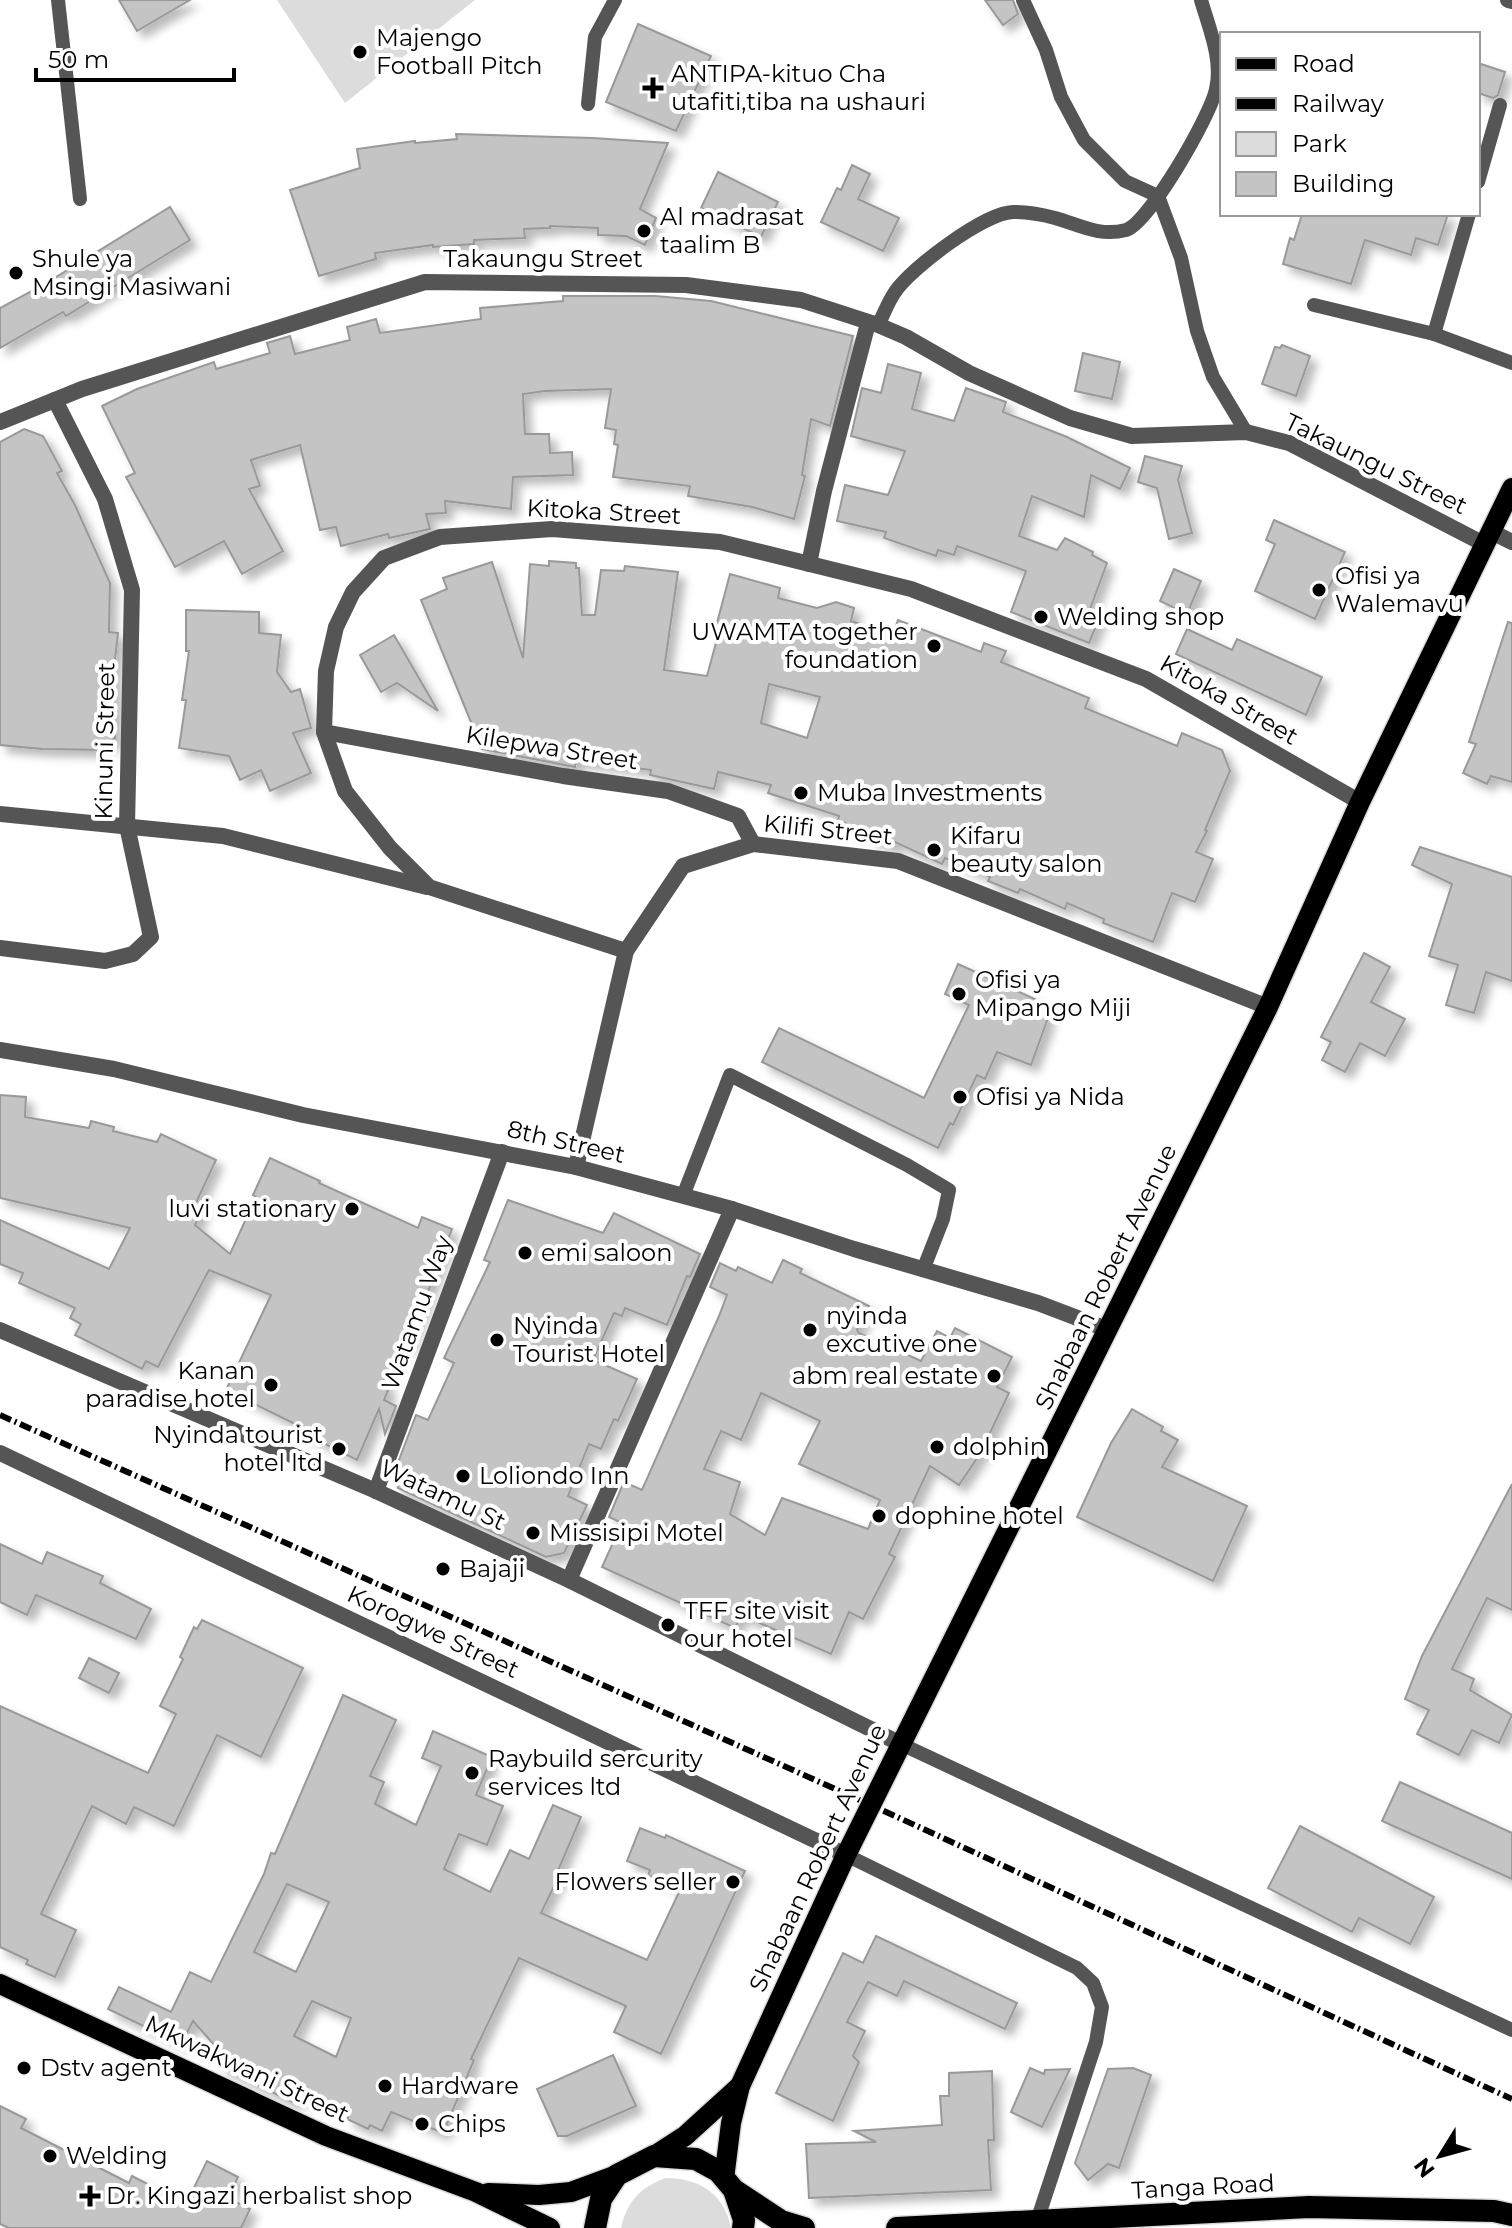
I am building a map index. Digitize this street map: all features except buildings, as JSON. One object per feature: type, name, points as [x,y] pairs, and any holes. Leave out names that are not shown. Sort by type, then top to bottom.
[{"type":"highway","points":[[595,2228],[601,2199],[617,2175],[654,2156],[696,2159],[718,2171],[729,2185],[744,2220],[743,2228]]},
{"type":"highway","points":[[729,2185],[781,2221],[804,2228]]},
{"type":"highway","name":"Tanga Road","points":[[897,2228],[1309,2207],[1494,2211],[1512,2215]]},
{"type":"main road","name":"Shabaan Robert Avenue","points":[[740,2086],[846,1855],[1268,1007],[1360,802],[1512,488]]},
{"type":"main road","name":"Mkwakwani Street","points":[[0,1984],[326,2136],[476,2192]]},
{"type":"main road","points":[[654,2156],[685,2136],[740,2086]]},
{"type":"main road","points":[[729,2185],[731,2123],[740,2086]]},
{"type":"main road","points":[[476,2192],[516,2195],[571,2192],[617,2175]]},
{"type":"main road","points":[[476,2192],[550,2228]]},
{"type":"street","name":"Takaungu Street","points":[[0,422],[82,389],[425,282],[686,285],[801,300],[873,324],[906,337],[969,373],[1070,418],[1132,436],[1246,432],[1289,443],[1489,539],[1512,542]]},
{"type":"street","points":[[809,564],[824,491],[873,324]]},
{"type":"street","name":"Kinuni Street","points":[[0,948],[105,961],[133,954],[151,937],[127,826],[132,590],[105,499],[55,400]]},
{"type":"street","name":"Kitoka Street","points":[[626,951],[429,887],[390,848],[345,791],[324,732],[326,671],[336,627],[353,592],[384,558],[440,537],[552,529],[720,542],[911,589],[1146,679],[1360,802]]},
{"type":"street","name":"Kilepwa Street","points":[[324,732],[563,776],[668,791],[738,816],[753,844]]},
{"type":"street","points":[[0,814],[223,836],[429,887]]},
{"type":"street","name":"Kilifi Street","points":[[576,1167],[626,951],[683,866],[753,844],[898,861],[1268,1007]]},
{"type":"street","name":"8th Street","points":[[0,1050],[114,1069],[303,1115],[576,1167],[732,1209],[1038,1303],[1109,1330]]},
{"type":"street","name":"Watamu Way","points":[[376,1491],[502,1152]]},
{"type":"street","points":[[569,1580],[732,1209]]},
{"type":"street","name":"Watamu St","points":[[0,1330],[376,1491],[569,1580],[901,1744]]},
{"type":"street","name":"Korogwe Street","points":[[0,1453],[846,1855]]},
{"type":"lane","points":[[58,0],[80,199]]},
{"type":"lane","points":[[588,104],[595,37],[615,0]]},
{"type":"lane","points":[[1023,0],[1046,50],[1061,97],[1084,140],[1125,181],[1158,196],[1181,258],[1197,331],[1213,377],[1246,432]]},
{"type":"lane","points":[[873,324],[895,292],[919,266],[988,219],[1013,212],[1054,218],[1105,234],[1130,229],[1158,196],[1185,156],[1217,88],[1216,54],[1201,0]]},
{"type":"lane","points":[[1480,175],[1500,105]]},
{"type":"lane","points":[[1434,334],[1468,216]]},
{"type":"lane","points":[[1314,305],[1434,334],[1512,363]]},
{"type":"lane","points":[[683,1196],[730,1075],[907,1165],[949,1190],[943,1219],[923,1270]]},
{"type":"lane","points":[[901,1744],[1512,2030]]},
{"type":"lane","points":[[846,1855],[1077,1968],[1093,1983],[1102,2007],[1096,2042],[1037,2221]]},
{"type":"green space","name":"Majengo Football Pitch","points":[[277,0],[475,0],[345,103]]},
{"type":"green space","points":[[665,2178],[689,2181],[708,2190],[723,2205],[731,2228],[621,2228],[627,2210],[636,2197],[648,2186]]},
{"type":"railway","points":[[0,1415],[871,1805],[1512,2099]]},
{"type":"place","name":"Majengo Football Pitch","points":[[360,52]]},
{"type":"place","name":"ANTIPA-kituo Cha utafiti,tiba na ushauri","points":[[653,88]]},
{"type":"place","name":"Al madrasat taalim B","points":[[644,231]]},
{"type":"place","name":"Shule ya Msingi Masiwani","points":[[16,273]]},
{"type":"place","name":"Ofisi ya Walemavu","points":[[1319,590]]},
{"type":"place","name":"Welding shop","points":[[1041,617]]},
{"type":"place","name":"UWAMTA together foundation","points":[[934,646]]},
{"type":"place","name":"Muba Investments","points":[[801,793]]},
{"type":"place","name":"Kifaru beauty salon","points":[[934,850]]},
{"type":"place","name":"Ofisi ya Mipango Miji","points":[[959,994]]},
{"type":"place","name":"Ofisi ya Nida","points":[[960,1097]]},
{"type":"place","name":"luvi stationary","points":[[352,1209]]},
{"type":"place","name":"emi saloon","points":[[525,1253]]},
{"type":"place","name":"nyinda excutive one","points":[[810,1330]]},
{"type":"place","name":"Nyinda Tourist Hotel","points":[[497,1340]]},
{"type":"place","name":"abm real estate","points":[[994,1376]]},
{"type":"place","name":"Kanan paradise hotel","points":[[271,1385]]},
{"type":"place","name":"dolphin","points":[[937,1447]]},
{"type":"place","name":"Nyinda tourist hotel ltd","points":[[339,1449]]},
{"type":"place","name":"Loliondo Inn","points":[[463,1476]]},
{"type":"place","name":"dophine hotel","points":[[879,1516]]},
{"type":"place","name":"Missisipi Motel","points":[[533,1533]]},
{"type":"place","name":"Bajaji","points":[[443,1569]]},
{"type":"place","name":"TFF site visit our hotel","points":[[668,1625]]},
{"type":"place","name":"Raybuild sercurity services ltd","points":[[472,1773]]},
{"type":"place","name":"Flowers seller","points":[[733,1882]]},
{"type":"place","name":"Dstv agent","points":[[24,2068]]},
{"type":"place","name":"Hardware","points":[[385,2086]]},
{"type":"place","name":"Chips","points":[[422,2124]]},
{"type":"place","name":"Welding","points":[[50,2156]]},
{"type":"place","name":"Dr. Kingazi herbalist shop","points":[[90,2196]]}]
